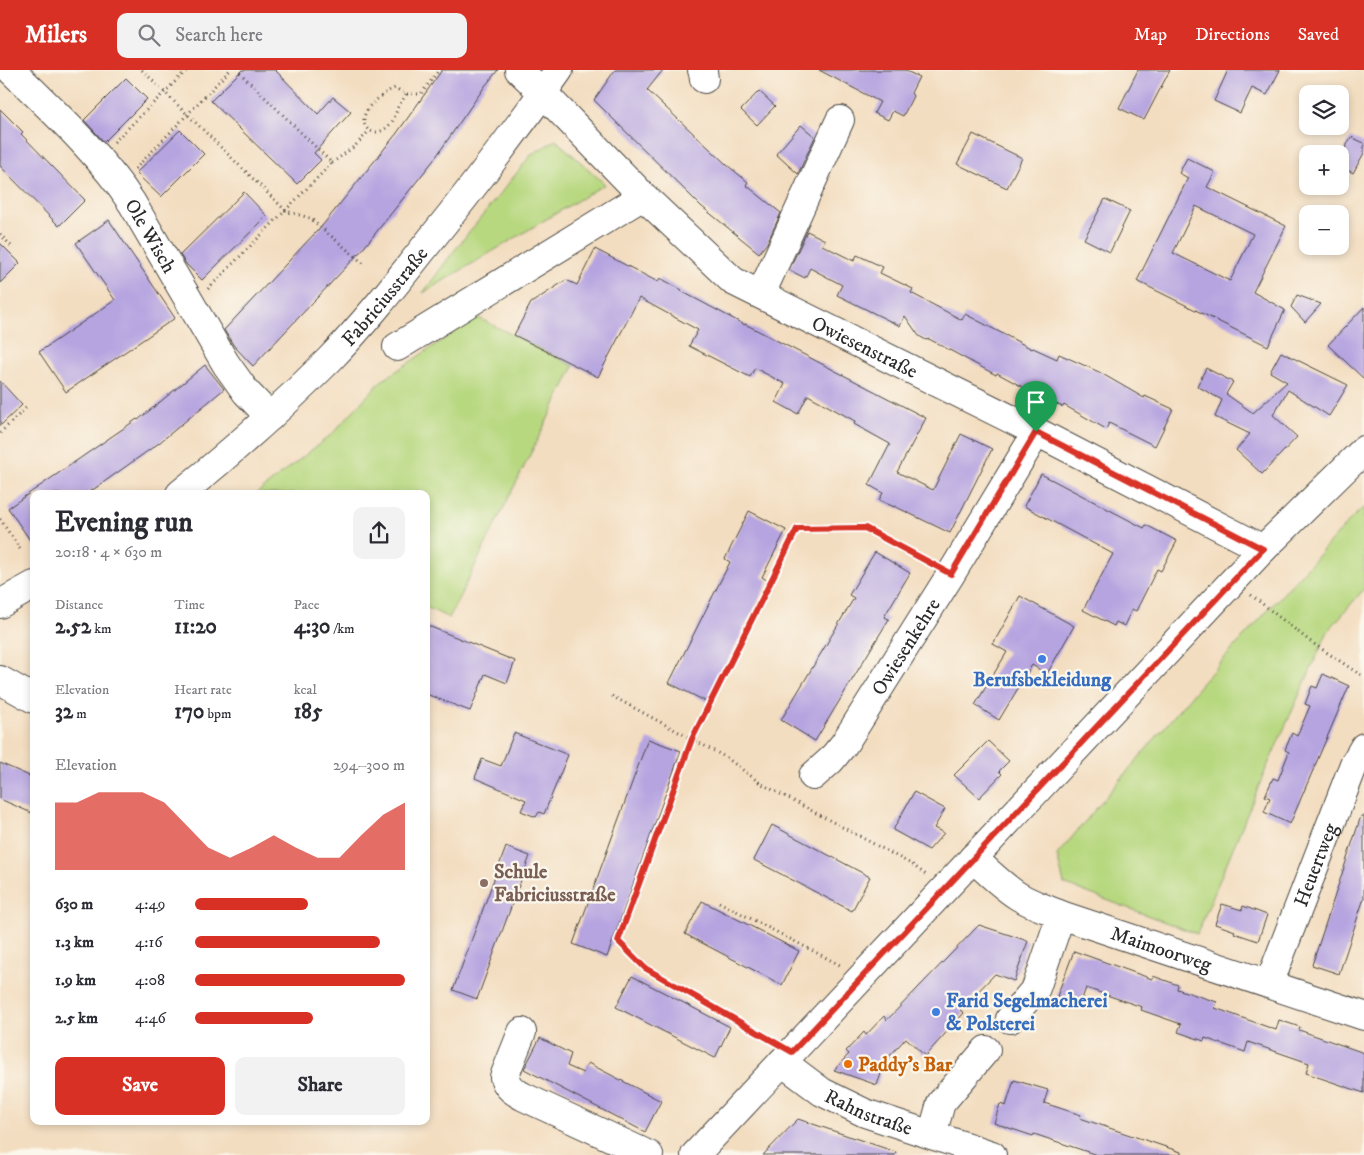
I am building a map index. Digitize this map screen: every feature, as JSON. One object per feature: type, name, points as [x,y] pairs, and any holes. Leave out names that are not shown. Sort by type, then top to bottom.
[{"type":"street","name":"Ole Wisch","points":[[11,70],[98,158],[120,184],[226,364],[246,392],[270,417]]},
{"type":"street","name":"Owiesenstraße","points":[[519,70],[643,196],[733,281],[1036,432],[1263,549]]},
{"type":"street","name":"Fabriciusstraße","points":[[185,490],[270,417],[330,359],[392,288],[456,208],[559,70]]},
{"type":"street","points":[[761,294],[840,120]]},
{"type":"street","points":[[397,347],[643,196]]},
{"type":"street","name":"Owiesenkehre","points":[[813,776],[831,760],[844,744],[951,574],[1036,432]]},
{"type":"street","points":[[694,1155],[1263,549],[1364,450]]},
{"type":"street","points":[[0,604],[30,587]]},
{"type":"street","points":[[0,680],[30,697]]},
{"type":"street","name":"Heuertweg","points":[[1269,984],[1354,764],[1364,747]]},
{"type":"street","name":"Maimoorweg","points":[[973,858],[1003,885],[1033,904],[1364,1016]]},
{"type":"street","points":[[1010,1019],[1036,988],[1061,915]]},
{"type":"street","points":[[522,1032],[504,1078],[505,1083],[510,1089],[649,1155]]},
{"type":"street","points":[[932,1135],[941,1103],[986,1050]]},
{"type":"street","name":"Rahnstraße","points":[[787,1057],[822,1092],[865,1113],[992,1155]]},
{"type":"path","points":[[142,70],[286,210],[310,218],[364,264]]},
{"type":"path","points":[[98,158],[186,70]]},
{"type":"path","points":[[120,184],[230,70]]},
{"type":"path","points":[[238,70],[332,163]]},
{"type":"path","points":[[406,94],[391,122],[385,128],[373,132],[369,131],[365,126],[364,120],[368,107],[395,88],[406,94],[421,94],[439,70]]},
{"type":"path","points":[[192,306],[332,163],[355,146],[369,131]]},
{"type":"path","points":[[0,234],[12,247]]},
{"type":"path","points":[[0,433],[28,406]]},
{"type":"path","points":[[0,519],[22,552]]},
{"type":"path","points":[[787,1057],[645,968],[618,941],[692,739],[797,529],[865,528],[951,574]]},
{"type":"path","points":[[1233,581],[1311,642],[1364,677]]},
{"type":"path","points":[[612,696],[727,758],[760,783],[913,865],[943,890]]},
{"type":"path","points":[[719,902],[862,976]]},
{"type":"green space","points":[[556,140],[605,184],[423,293],[450,256],[532,154]]},
{"type":"green space","points":[[477,317],[574,366],[449,618],[430,609],[430,490],[261,490],[332,434],[380,382]]},
{"type":"green space","points":[[1364,507],[1364,589],[1328,631],[1266,769],[1197,934],[1064,884],[1057,855],[1200,685]]},
{"type":"building","points":[[242,70],[275,70],[318,114],[333,97],[351,112],[314,153],[321,160],[297,184],[211,101]]},
{"type":"building","points":[[442,70],[498,70],[433,161],[362,250],[253,366],[234,346],[224,330],[318,231],[397,133]]},
{"type":"building","points":[[615,70],[663,70],[647,90],[727,165],[748,182],[746,185],[781,213],[767,243],[759,253],[701,206],[594,100]]},
{"type":"building","points":[[819,70],[904,70],[919,77],[911,93],[913,96],[903,116],[893,111],[888,120],[874,113],[880,102]]},
{"type":"building","points":[[1138,70],[1170,70],[1144,120],[1119,108]]},
{"type":"building","points":[[1228,70],[1280,70],[1267,95],[1252,88],[1240,113],[1214,101]]},
{"type":"building","points":[[126,78],[147,99],[104,142],[84,120]]},
{"type":"building","points":[[759,91],[775,106],[757,125],[741,110]]},
{"type":"building","points":[[0,109],[23,132],[21,134],[85,200],[59,226],[0,166]]},
{"type":"building","points":[[801,125],[815,137],[798,174],[776,154]]},
{"type":"building","points":[[180,130],[204,154],[161,197],[136,173]]},
{"type":"building","points":[[973,134],[1022,158],[1007,188],[957,164]]},
{"type":"building","points":[[1351,137],[1364,143],[1364,153],[1353,173],[1349,171],[1349,145],[1347,145]]},
{"type":"building","points":[[1187,158],[1215,172],[1207,187],[1286,226],[1253,292],[1285,310],[1268,346],[1137,281],[1188,178],[1179,173]],"holes":[[[1196,206],[1253,234],[1230,281],[1173,253]]]},
{"type":"building","points":[[244,192],[267,216],[202,280],[180,255]]},
{"type":"building","points":[[1105,199],[1130,211],[1110,252],[1084,239]]},
{"type":"building","points":[[109,220],[175,318],[66,392],[39,352],[115,300],[76,243]]},
{"type":"building","points":[[807,231],[825,240],[822,245],[854,261],[857,255],[883,267],[880,273],[913,289],[911,293],[962,320],[965,314],[1032,349],[1057,359],[1059,354],[1099,372],[1144,398],[1145,396],[1173,409],[1155,446],[1109,423],[1106,429],[1064,405],[1063,407],[1039,396],[929,339],[926,340],[919,336],[905,316],[900,326],[837,295],[842,285],[810,268],[805,278],[789,270]]},
{"type":"building","points":[[0,243],[20,263],[0,283]]},
{"type":"building","points":[[595,249],[658,282],[660,278],[745,325],[926,418],[897,472],[933,490],[961,434],[992,449],[950,533],[879,500],[883,493],[869,485],[890,444],[854,424],[855,421],[808,395],[798,414],[776,402],[785,384],[755,368],[750,377],[689,346],[698,330],[639,298],[598,377],[514,335],[531,303],[566,280],[577,285]]},
{"type":"building","points":[[1297,295],[1321,304],[1305,322],[1291,307]]},
{"type":"building","points":[[1364,307],[1364,379],[1328,345]]},
{"type":"building","points":[[1281,352],[1348,385],[1329,416],[1288,390],[1273,415],[1297,437],[1262,474],[1236,450],[1250,434],[1215,417],[1222,400],[1197,386],[1206,368],[1233,382],[1226,394],[1253,413],[1287,382],[1270,372]]},
{"type":"building","points":[[205,365],[224,389],[159,443],[93,490],[34,490],[137,419]]},
{"type":"building","points":[[0,381],[22,405],[0,426]]},
{"type":"building","points":[[1041,474],[1144,528],[1146,525],[1177,541],[1161,571],[1157,569],[1136,611],[1132,609],[1124,626],[1116,622],[1114,626],[1083,610],[1113,554],[1024,506]]},
{"type":"building","points":[[30,493],[30,540],[8,508]]},
{"type":"building","points":[[749,511],[786,530],[762,577],[768,581],[707,702],[669,683],[730,562],[725,559]]},
{"type":"building","points":[[875,552],[910,573],[884,617],[889,619],[815,741],[781,720],[854,598],[849,595]]},
{"type":"building","points":[[1020,596],[1074,626],[1047,674],[1032,665],[999,720],[975,705],[1007,652],[993,644]]},
{"type":"building","points":[[430,627],[515,661],[507,683],[485,674],[470,711],[430,696]]},
{"type":"building","points":[[1323,674],[1349,686],[1290,824],[1264,812],[1270,798],[1265,796],[1273,778],[1278,780],[1289,752],[1285,750],[1292,733],[1297,736],[1310,706],[1305,704],[1312,686],[1317,688]]},
{"type":"building","points":[[514,733],[568,755],[544,814],[539,812],[536,817],[521,811],[526,800],[475,778],[482,759],[501,766]]},
{"type":"building","points":[[648,739],[681,751],[607,957],[573,944]]},
{"type":"building","points":[[988,741],[1009,761],[999,771],[1002,774],[979,798],[954,775]]},
{"type":"building","points":[[0,763],[30,776],[30,812],[0,799]]},
{"type":"building","points":[[914,792],[945,809],[934,828],[944,833],[929,850],[893,830]]},
{"type":"building","points":[[1361,816],[1364,816],[1364,898],[1339,974],[1312,965]]},
{"type":"building","points":[[772,825],[870,877],[852,911],[754,860]]},
{"type":"building","points":[[506,847],[530,856],[477,999],[453,990]]},
{"type":"building","points":[[702,901],[799,951],[782,985],[685,934]]},
{"type":"building","points":[[1222,904],[1242,910],[1243,906],[1267,915],[1258,941],[1215,924]]},
{"type":"building","points":[[979,925],[1028,941],[1014,981],[995,974],[960,1010],[964,1013],[925,1056],[906,1038],[886,1060],[877,1085],[834,1070],[849,1054],[846,1051],[864,1032],[866,1035],[884,1016],[887,1020]]},
{"type":"building","points":[[1074,951],[1152,979],[1153,976],[1178,985],[1177,989],[1217,1002],[1215,1008],[1276,1030],[1279,1020],[1300,1027],[1299,1030],[1364,1053],[1364,1093],[1306,1073],[1309,1063],[1248,1042],[1245,1052],[1205,1038],[1204,1041],[1178,1032],[1181,1024],[1141,1010],[1142,1007],[1086,988],[1080,1004],[1057,996]]},
{"type":"building","points":[[632,976],[730,1027],[715,1058],[616,1007]]},
{"type":"building","points":[[540,1038],[571,1054],[567,1066],[583,1073],[588,1063],[661,1101],[645,1132],[524,1069]]},
{"type":"building","points":[[1014,1080],[1048,1090],[1044,1103],[1081,1115],[1080,1118],[1181,1152],[1181,1155],[1097,1155],[994,1123],[1000,1104],[1006,1106]]},
{"type":"building","points":[[798,1119],[896,1152],[895,1155],[763,1155]]},
{"type":"place","name":"Berufsbekleidung","points":[[1042,659]]},
{"type":"place","name":"Schule Fabriciusstraße","points":[[484,883]]},
{"type":"place","name":"Farid Segelmacherei & Polsterei","points":[[936,1012]]},
{"type":"place","name":"Paddy's Bar","points":[[848,1064]]},
{"type":"route","points":[[1036,432],[1263,549],[792,1052],[645,968],[618,941],[692,739],[797,529],[865,528],[951,574],[1036,432]]}]
